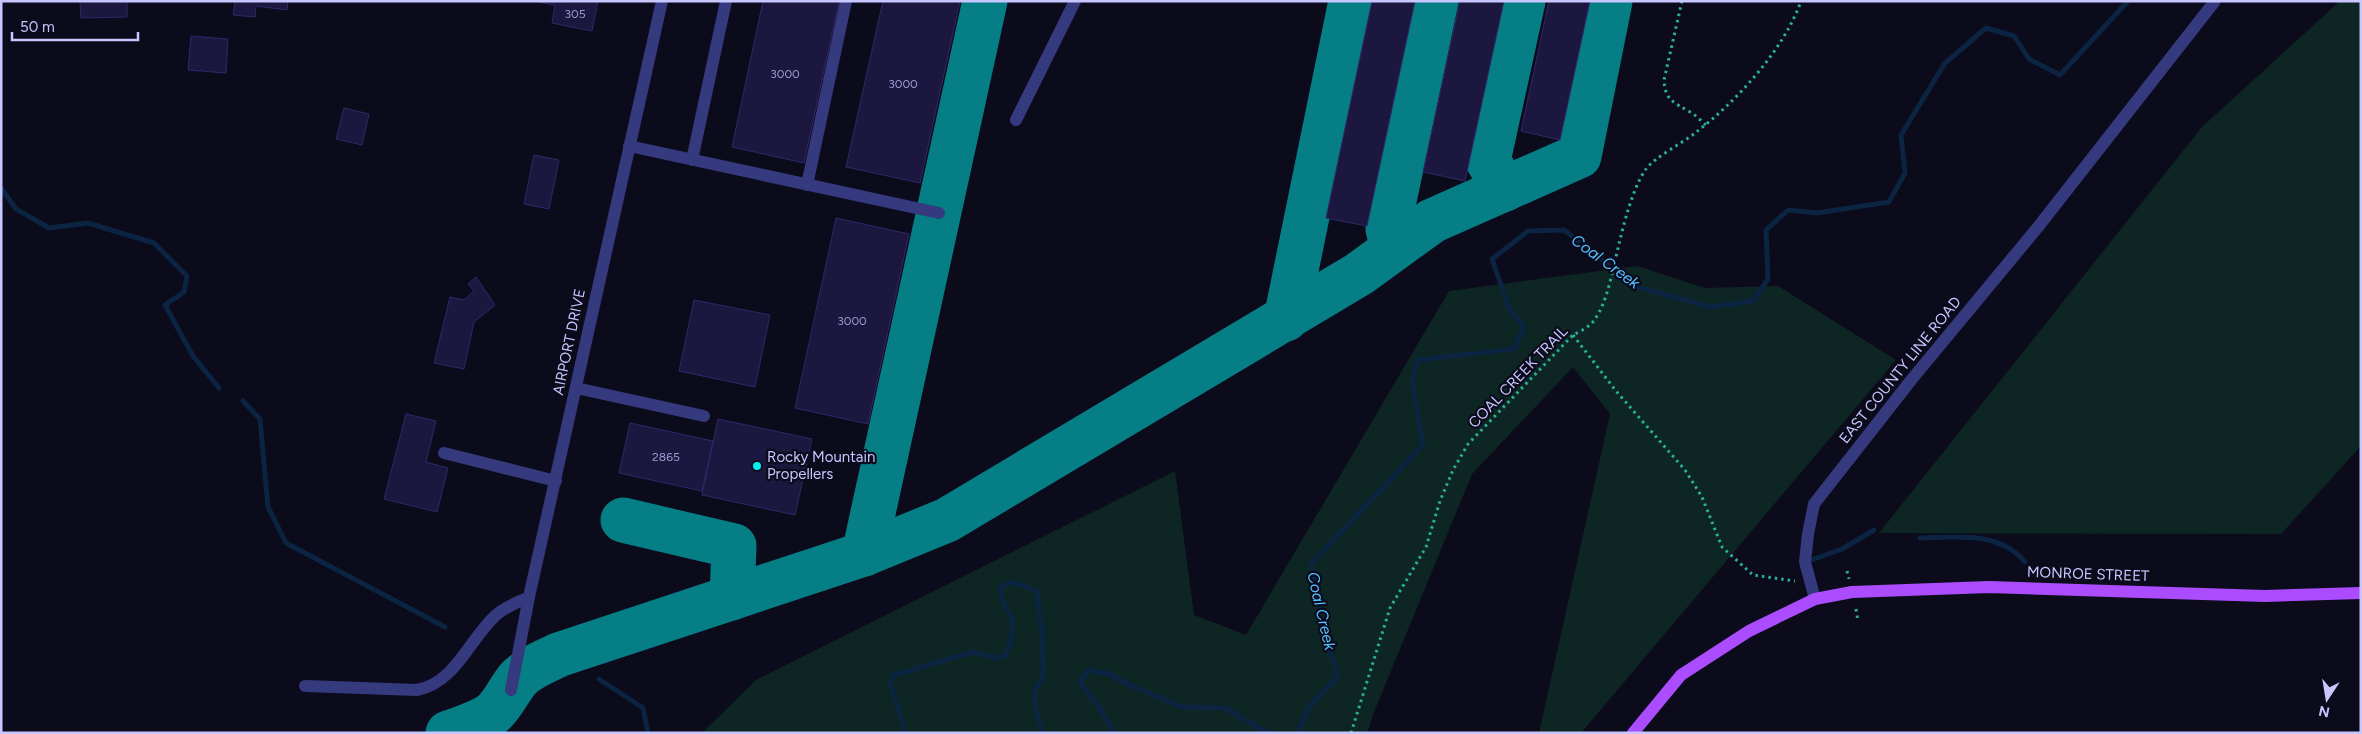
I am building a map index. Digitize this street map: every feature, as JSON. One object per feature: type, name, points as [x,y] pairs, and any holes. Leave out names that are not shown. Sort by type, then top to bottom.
[{"type":"main road","name":"MONROE STREET","points":[[1815,599],[1852,592],[1949,587],[2265,596],[2361,593]]},
{"type":"main road","points":[[1633,733],[1681,675],[1749,631],[1815,599]]},
{"type":"street","name":"AIRPORT DRIVE","points":[[511,690],[529,597],[662,1]]},
{"type":"street","points":[[692,160],[726,1]]},
{"type":"street","points":[[807,185],[846,1]]},
{"type":"street","points":[[1016,120],[1075,1]]},
{"type":"street","name":"EAST COUNTY LINE ROAD","points":[[1815,599],[1805,562],[1814,504],[1912,379],[2038,227],[2215,1]]},
{"type":"street","points":[[629,146],[939,213]]},
{"type":"street","points":[[576,388],[704,416]]},
{"type":"street","points":[[444,453],[556,481]]},
{"type":"street","points":[[305,686],[417,690],[430,688],[442,680],[496,614],[529,597]]},
{"type":"path","points":[[1682,1],[1664,80],[1665,91],[1670,99],[1692,113],[1706,125]]},
{"type":"path","name":"COAL CREEK TRAIL","points":[[1350,733],[1360,710],[1390,608],[1426,547],[1440,501],[1453,470],[1468,444],[1573,335],[1592,323],[1602,305],[1610,284],[1631,206],[1645,170],[1652,162],[1677,147],[1729,105],[1760,70],[1790,24],[1801,1]]},
{"type":"path","points":[[1573,335],[1616,391],[1686,470],[1702,497],[1722,547],[1753,575],[1795,582]]},
{"type":"path","points":[[1847,571],[1849,580]]},
{"type":"path","points":[[1856,610],[1858,621]]},
{"type":"green space","points":[[2340,1],[2361,1],[2361,446],[2281,534],[1879,533],[2202,127]]},
{"type":"green space","points":[[1637,266],[1705,288],[1778,286],[1896,360],[1581,733],[1539,733],[1610,414],[1573,367],[1472,474],[1367,733],[702,733],[756,680],[1175,471],[1194,615],[1246,635],[1449,291]]},
{"type":"building","points":[[80,1],[127,1],[127,17],[81,18]]},
{"type":"building","points":[[235,1],[288,1],[287,10],[256,6],[255,17],[233,15]]},
{"type":"building","points":[[598,1],[592,31],[552,23],[555,5],[538,2]]},
{"type":"building","points":[[763,1],[839,1],[804,163],[732,147]]},
{"type":"building","points":[[883,1],[960,1],[920,183],[846,167]]},
{"type":"building","points":[[1372,1],[1415,1],[1367,226],[1326,218]]},
{"type":"building","points":[[1460,1],[1504,1],[1465,181],[1423,172]]},
{"type":"building","points":[[1549,1],[1590,1],[1560,140],[1521,131]]},
{"type":"building","points":[[191,36],[228,39],[226,73],[188,70]]},
{"type":"building","points":[[344,108],[369,114],[362,145],[336,139]]},
{"type":"building","points":[[534,155],[559,160],[549,209],[524,204]]},
{"type":"building","points":[[836,218],[909,234],[868,424],[795,408]]},
{"type":"building","points":[[476,277],[495,305],[474,322],[464,369],[434,363],[450,297],[464,300],[474,291],[468,284]]},
{"type":"building","points":[[694,300],[770,315],[755,387],[679,371]]},
{"type":"building","points":[[406,414],[436,421],[426,462],[448,468],[437,512],[384,499]]},
{"type":"building","name":"Rocky Mountain Propellers","points":[[718,419],[812,439],[795,515],[702,495]]},
{"type":"building","points":[[630,423],[713,441],[702,491],[619,473]]},
{"type":"waterway","name":"Coal Creek","points":[[1298,733],[1309,707],[1338,676],[1321,622],[1311,564],[1423,445],[1412,381],[1418,360],[1514,349],[1524,327],[1509,308],[1492,259],[1528,231],[1564,230],[1637,287],[1711,307],[1753,301],[1768,279],[1766,230],[1788,210],[1817,213],[1889,202],[1905,173],[1901,135],[1945,63],[1986,28],[2014,36],[2029,59],[2060,75],[2128,1]]},
{"type":"waterway","points":[[1,188],[16,209],[49,228],[88,223],[154,243],[187,276],[184,292],[165,305],[193,356],[219,388]]},
{"type":"waterway","points":[[243,401],[260,419],[268,507],[286,543],[445,627]]},
{"type":"waterway","points":[[1806,562],[1842,549],[1874,530]]},
{"type":"waterway","points":[[1920,538],[1977,538],[2003,545],[2015,552],[2025,562]]},
{"type":"waterway","name":"Coal Creek","points":[[906,733],[890,683],[894,675],[973,652],[995,658],[1005,656],[1011,638],[1012,620],[1003,603],[1000,587],[1013,582],[1037,591],[1042,633],[1043,677],[1035,691],[1035,706],[1042,733]]},
{"type":"waterway","name":"Coal Creek","points":[[1114,733],[1098,705],[1080,683],[1088,670],[1110,674],[1127,684],[1182,707],[1225,708],[1268,733]]},
{"type":"waterway","points":[[599,679],[643,708],[648,733]]},
{"type":"taxiway","points":[[864,554],[985,1]]},
{"type":"taxiway","points":[[1286,319],[1351,1]]},
{"type":"taxiway","points":[[1393,249],[1388,229],[1436,1]]},
{"type":"taxiway","points":[[1505,189],[1488,161],[1523,1]]},
{"type":"taxiway","points":[[448,733],[476,723],[492,714],[522,675],[558,655],[864,554],[947,520],[1359,274],[1432,221],[1579,156],[1610,1]]},
{"type":"taxiway","points":[[623,520],[734,546],[732,598]]},
{"type":"place","name":"Rocky Mountain Propellers","points":[[757,466]]}]
